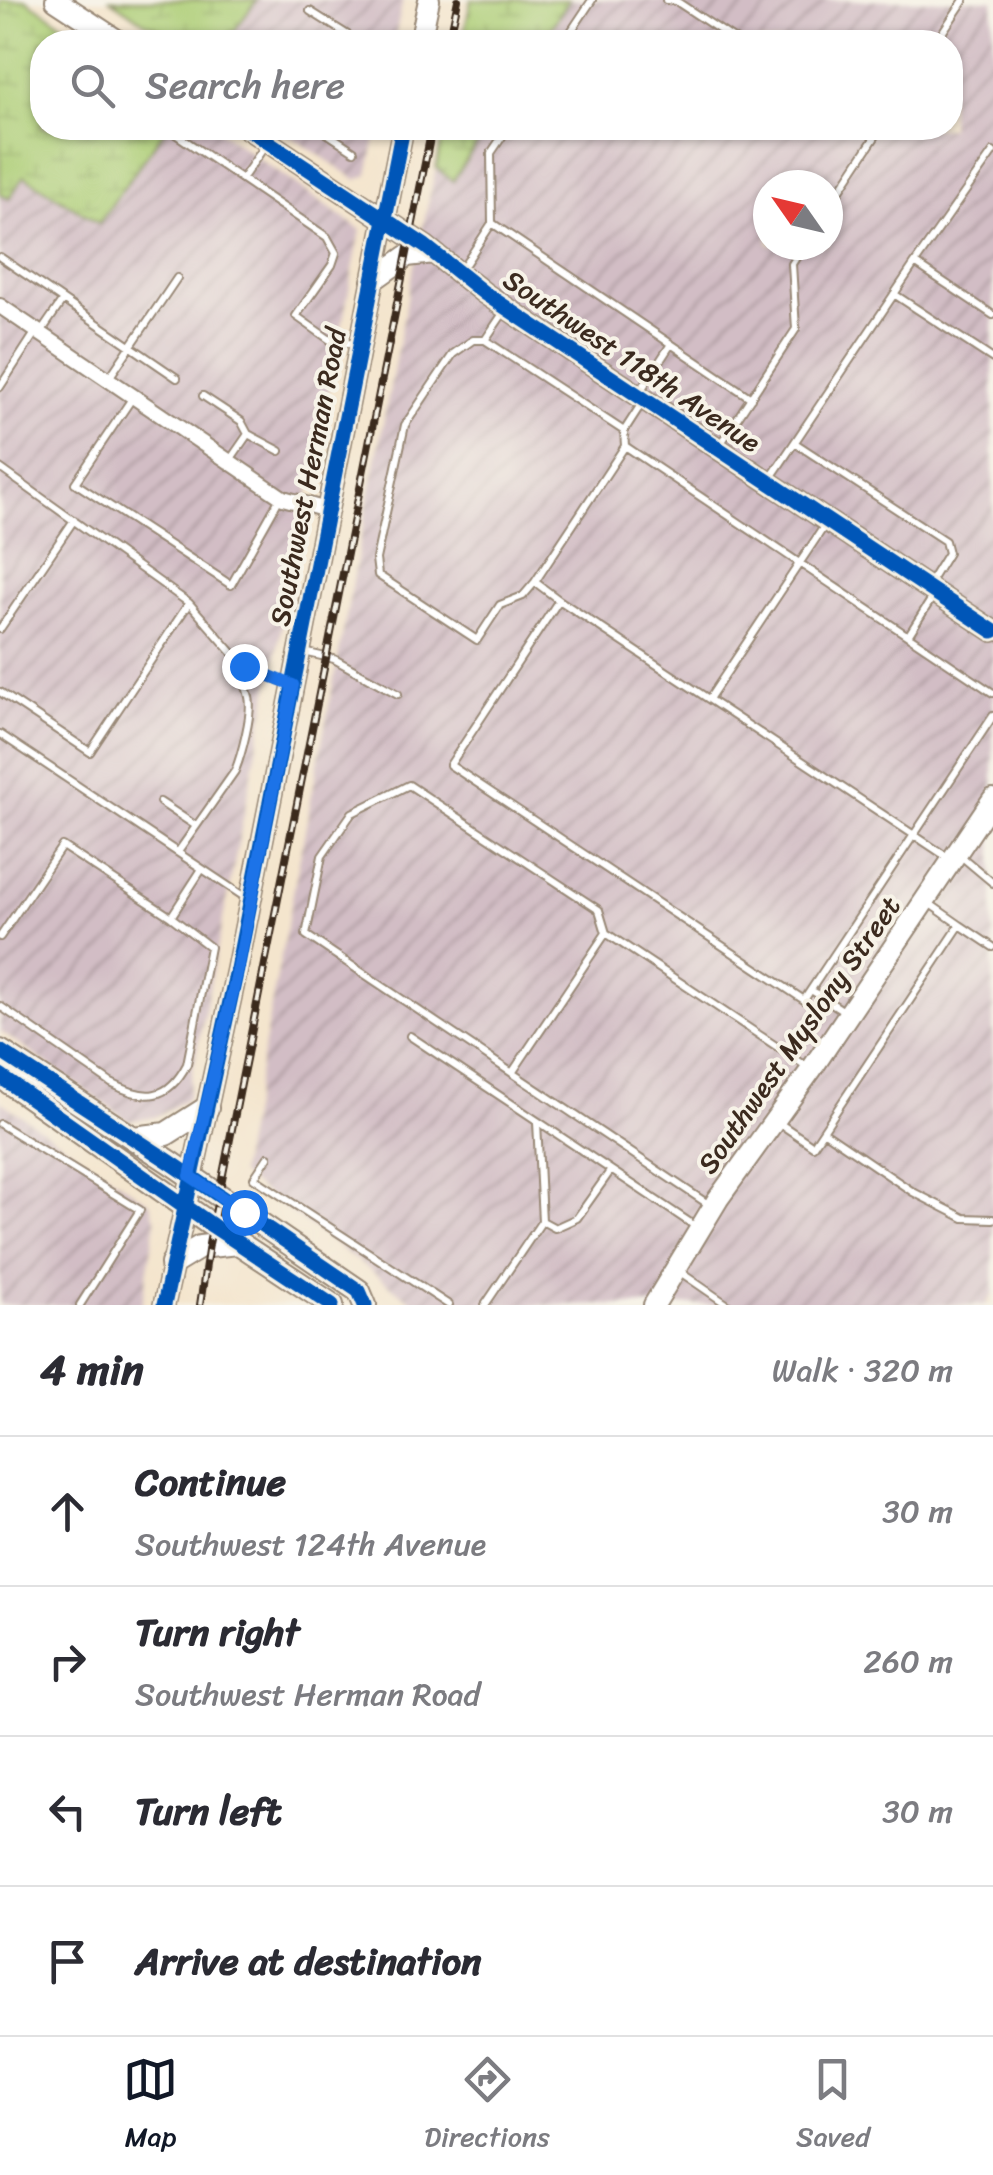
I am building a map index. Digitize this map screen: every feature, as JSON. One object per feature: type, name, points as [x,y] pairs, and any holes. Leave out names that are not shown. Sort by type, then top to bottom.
[{"type":"main road","points":[[0,1052],[359,1292],[364,1305]]},
{"type":"main road","points":[[0,1076],[332,1305]]},
{"type":"main road","points":[[134,1138],[166,1134],[207,1108]]},
{"type":"main road","points":[[172,1264],[200,1246],[238,1243]]},
{"type":"street","points":[[56,0],[102,30]]},
{"type":"street","points":[[423,30],[429,0]]},
{"type":"street","name":"Southwest 118th Avenue","points":[[265,140],[434,253],[507,308],[993,631]]},
{"type":"street","name":"Southwest Herman Road","points":[[164,1305],[251,902],[401,140]]},
{"type":"street","points":[[372,281],[407,256],[434,253]]},
{"type":"street","points":[[0,306],[282,496],[328,510]]},
{"type":"street","name":"Southwest Myslony Street","points":[[654,1305],[713,1208],[812,1070],[993,799]]},
{"type":"lane","points":[[572,30],[592,0]]},
{"type":"lane","points":[[666,0],[676,1],[720,30]]},
{"type":"lane","points":[[944,30],[964,0]]},
{"type":"lane","points":[[310,11],[340,30]]},
{"type":"lane","points":[[184,140],[332,243],[336,253],[332,265],[296,316],[333,342],[360,344]]},
{"type":"lane","points":[[337,140],[354,151]]},
{"type":"lane","points":[[460,273],[492,222],[491,153],[500,140]]},
{"type":"lane","points":[[843,185],[873,140]]},
{"type":"lane","points":[[242,179],[268,142]]},
{"type":"lane","points":[[768,482],[993,152]]},
{"type":"lane","points":[[492,222],[751,398]]},
{"type":"lane","points":[[0,257],[178,378]]},
{"type":"lane","points":[[718,448],[796,330],[795,260]]},
{"type":"lane","points":[[915,263],[993,316]]},
{"type":"lane","points":[[108,379],[176,278]]},
{"type":"lane","points":[[894,294],[993,359]]},
{"type":"lane","points":[[0,387],[63,300]]},
{"type":"lane","points":[[486,340],[507,308]]},
{"type":"lane","points":[[624,431],[486,340],[472,340],[453,354],[405,425],[376,559],[378,574],[477,640],[500,606],[524,596],[535,582],[625,446],[624,431],[671,344]]},
{"type":"lane","points":[[134,396],[75,483],[231,585],[282,496]]},
{"type":"lane","points":[[204,396],[241,421],[248,434],[280,451]]},
{"type":"lane","points":[[229,461],[248,434]]},
{"type":"lane","points":[[794,443],[948,545],[932,590],[908,636]]},
{"type":"lane","points":[[625,446],[993,693]]},
{"type":"lane","points":[[0,468],[189,604],[244,666],[293,685]]},
{"type":"lane","points":[[0,629],[74,520]]},
{"type":"lane","points":[[709,699],[828,521]]},
{"type":"lane","points":[[535,582],[914,835],[993,883]]},
{"type":"lane","points":[[560,600],[450,765],[804,1000],[993,716]]},
{"type":"lane","points":[[0,692],[90,752],[189,604]]},
{"type":"lane","points":[[300,651],[334,659],[398,694]]},
{"type":"lane","points":[[178,852],[240,759],[250,702],[243,686],[244,666]]},
{"type":"lane","points":[[0,734],[251,902]]},
{"type":"lane","points":[[713,1208],[306,935],[322,856],[352,813],[409,786],[599,910],[606,933],[812,1070]]},
{"type":"lane","points":[[160,802],[196,826]]},
{"type":"lane","points":[[0,936],[62,846],[210,946],[187,1064],[180,1078],[162,1093],[149,1096],[128,1092],[0,1006]]},
{"type":"lane","points":[[171,917],[202,868]]},
{"type":"lane","points":[[925,901],[993,947]]},
{"type":"lane","points":[[774,1121],[813,1146],[960,924]]},
{"type":"lane","points":[[512,1073],[606,933]]},
{"type":"lane","points":[[811,990],[849,1015]]},
{"type":"lane","points":[[410,1036],[700,1229]]},
{"type":"lane","points":[[484,1305],[542,1221],[537,1121]]},
{"type":"lane","points":[[0,1124],[140,1210],[80,1305]]},
{"type":"lane","points":[[823,1131],[913,1192],[964,1218],[993,1218]]},
{"type":"lane","points":[[268,1157],[254,1178],[450,1305]]},
{"type":"lane","points":[[542,1221],[554,1228],[576,1218],[610,1170]]},
{"type":"lane","points":[[676,1269],[728,1305]]},
{"type":"shaded area","points":[[257,0],[403,0],[397,30],[235,30]]},
{"type":"shaded area","points":[[569,0],[993,0],[993,1294],[986,1305],[417,1305],[239,1174],[410,283],[436,168],[454,180],[479,140],[963,140],[963,30],[550,30]]},
{"type":"shaded area","points":[[158,140],[232,140],[361,230],[187,1099],[155,1117],[129,1121],[0,1031],[0,193],[9,199],[23,176],[99,223]]},
{"type":"shaded area","points":[[296,140],[375,140],[368,175],[357,180]]},
{"type":"shaded area","points":[[0,1101],[150,1203],[156,1221],[142,1305],[0,1305]]},
{"type":"green space","points":[[0,0],[26,0],[72,30],[30,30],[30,140],[158,140],[99,223],[24,176],[9,199],[0,193]]},
{"type":"green space","points":[[111,0],[257,0],[235,30],[161,30]]},
{"type":"green space","points":[[471,0],[569,0],[550,30],[465,30]]},
{"type":"green space","points":[[442,140],[479,140],[453,181],[436,168]]},
{"type":"railway","points":[[452,30],[458,0]]},
{"type":"railway","points":[[200,1305],[430,140]]},
{"type":"cycle path","points":[[265,140],[425,246],[484,293],[993,631]]},
{"type":"cycle path","points":[[164,1305],[237,969],[401,140]]},
{"type":"cycle path","points":[[0,1051],[359,1291],[365,1305]]},
{"type":"cycle path","points":[[0,1076],[332,1305]]},
{"type":"route","points":[[244,666],[293,685],[238,969],[190,1176],[244,1212]]}]
